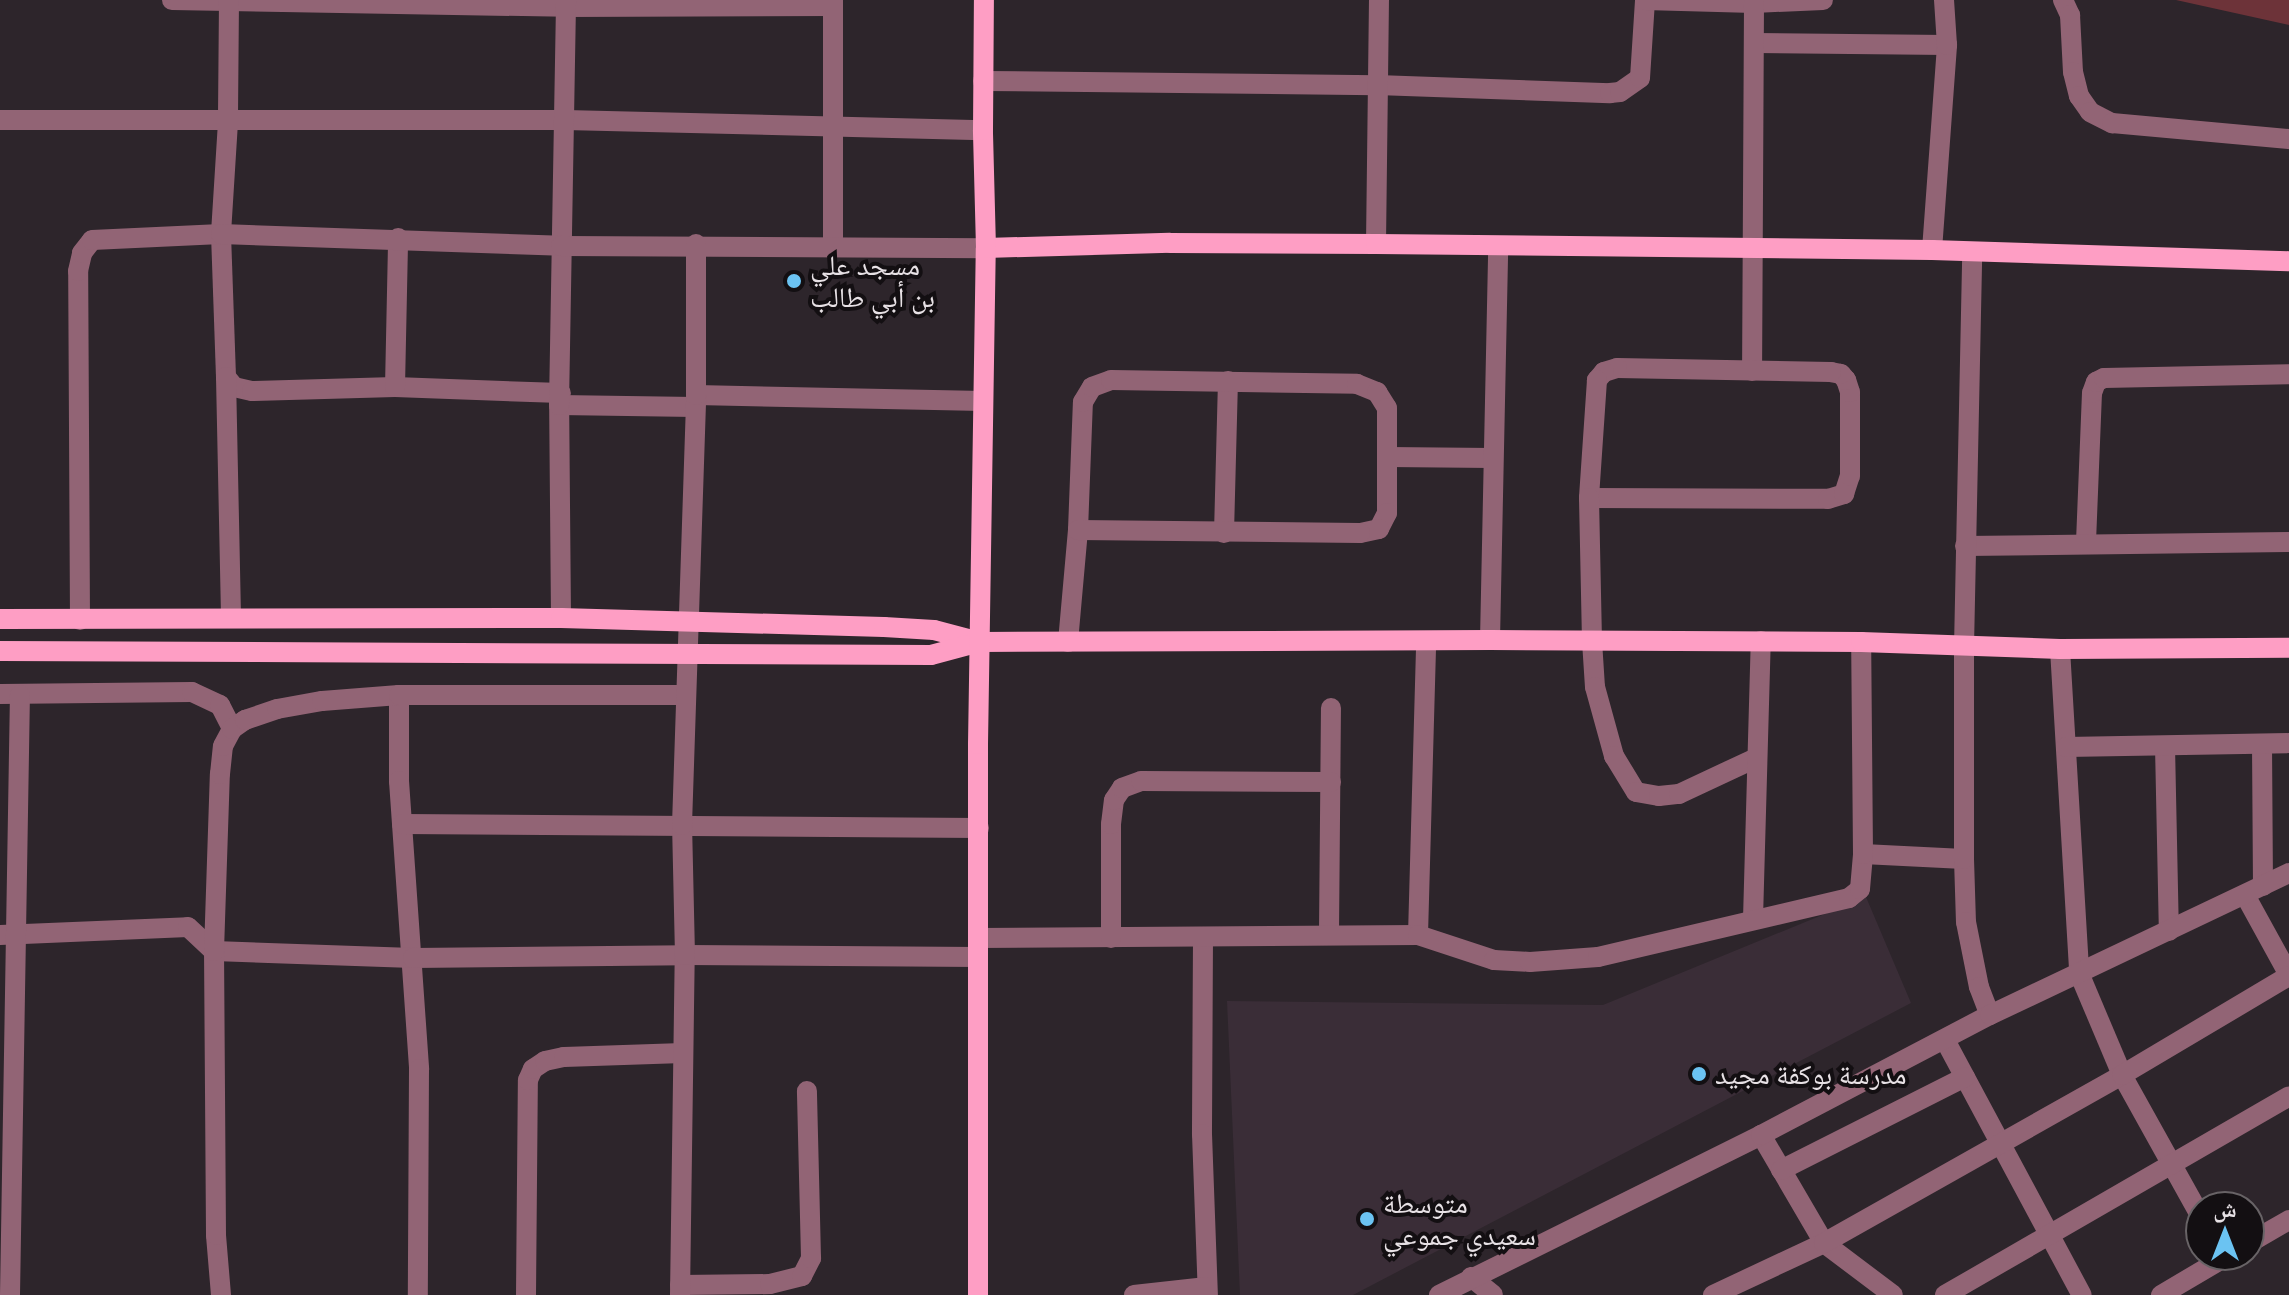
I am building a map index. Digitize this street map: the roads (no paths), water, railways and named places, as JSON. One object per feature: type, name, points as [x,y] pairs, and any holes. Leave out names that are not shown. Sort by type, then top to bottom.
[{"type":"main road","points":[[978,1295],[980,642],[986,248],[984,0]]},
{"type":"main road","points":[[986,248],[1170,243],[1376,244],[1755,251],[1932,250],[2289,261]]},
{"type":"main road","points":[[0,619],[561,618],[884,627],[934,630],[980,642],[1761,641],[2060,649],[2289,648]]},
{"type":"main road","points":[[0,651],[931,655],[980,642]]},
{"type":"street","points":[[172,0],[833,3],[833,247]]},
{"type":"street","points":[[1376,244],[1379,0]]},
{"type":"street","points":[[983,81],[1377,85],[1620,92],[1640,78],[1645,0],[1754,3],[1823,0]]},
{"type":"street","points":[[1932,250],[1947,45],[1944,0]]},
{"type":"street","points":[[2063,0],[2070,15],[2076,84],[2079,96],[2090,112],[2112,123],[2289,139]]},
{"type":"street","points":[[229,1],[228,122],[221,234],[231,617]]},
{"type":"street","points":[[561,618],[561,246],[566,3]]},
{"type":"street","points":[[1752,371],[1754,3]]},
{"type":"street","points":[[1755,43],[1947,45]]},
{"type":"street","points":[[0,120],[565,120],[983,130]]},
{"type":"street","points":[[80,620],[78,271],[82,253],[92,240],[221,234],[561,246],[696,244],[986,248]]},
{"type":"street","points":[[395,387],[398,238]]},
{"type":"street","points":[[696,244],[696,401],[686,621],[682,825],[685,955],[680,1290],[770,1284],[802,1276],[811,1258],[807,1091]]},
{"type":"street","points":[[1490,640],[1498,246]]},
{"type":"street","points":[[1972,253],[1965,546],[1964,859],[1966,922],[1979,987],[1990,1015]]},
{"type":"street","points":[[1589,498],[1828,499],[1844,494],[1850,476],[1850,392],[1846,380],[1841,374],[1831,372],[1617,368],[1604,372],[1597,380],[1589,498],[1592,641],[1595,687],[1614,756],[1636,792],[1645,796],[1679,794],[1756,758]]},
{"type":"street","points":[[2086,542],[2092,393],[2096,382],[2104,378],[2289,374]]},
{"type":"street","points":[[226,377],[234,387],[252,391],[395,387],[560,399],[983,401]]},
{"type":"street","points":[[1068,642],[1078,530],[1083,402],[1092,387],[1111,380],[1228,381],[1369,388],[1387,408],[1387,513],[1379,529],[1369,533],[1078,530]]},
{"type":"street","points":[[1224,533],[1228,381]]},
{"type":"street","points":[[1388,457],[1492,458]]},
{"type":"street","points":[[1965,546],[2086,542],[2289,542]]},
{"type":"street","points":[[1418,935],[1426,641]]},
{"type":"street","points":[[1753,919],[1761,641]]},
{"type":"street","points":[[8,934],[188,927],[214,951],[413,958],[978,948],[1111,938],[1329,933],[1418,935],[1494,960],[1530,962],[1598,957],[1849,898],[1860,889],[1863,854],[1861,642]]},
{"type":"street","points":[[2060,649],[2079,973],[2122,1075],[2187,1191]]},
{"type":"street","points":[[10,1295],[6,1166],[10,695],[192,692],[220,705],[232,729]]},
{"type":"street","points":[[221,1295],[216,1235],[214,951],[220,774],[223,746],[232,729],[245,720],[277,709],[399,695],[686,695]]},
{"type":"street","points":[[399,695],[402,824],[419,1069],[418,1295]]},
{"type":"street","points":[[1329,933],[1331,708]]},
{"type":"street","points":[[2066,747],[2289,743]]},
{"type":"street","points":[[1713,1295],[1824,1243],[2122,1075],[2289,975],[2254,890],[2262,744]]},
{"type":"street","points":[[2165,746],[2169,931]]},
{"type":"street","points":[[1111,938],[1111,824],[1114,800],[1122,788],[1141,781],[1331,782]]},
{"type":"street","points":[[402,824],[979,828]]},
{"type":"street","points":[[1863,854],[1964,859]]},
{"type":"street","points":[[1439,1295],[1761,1135],[1990,1015],[2289,873]]},
{"type":"street","points":[[1134,1295],[1208,1291],[1202,1134],[1203,937]]},
{"type":"street","points":[[1945,1040],[2052,1234],[2082,1295]]},
{"type":"street","points":[[526,1295],[528,1080],[533,1069],[545,1061],[564,1057],[683,1053]]},
{"type":"street","points":[[1781,1170],[1965,1077]]},
{"type":"street","points":[[1945,1295],[2289,1096]]},
{"type":"street","points":[[1761,1135],[1824,1243],[1893,1295]]},
{"type":"street","points":[[2265,1234],[2289,1220]]},
{"type":"street","points":[[2161,1295],[2200,1271]]},
{"type":"street","points":[[1471,1277],[1493,1295]]},
{"type":"place","name":"مسجد علي بن أبي طالب","points":[[794,281]]},
{"type":"place","name":"مدرسة بوكفة مجيد","points":[[1699,1074]]},
{"type":"place","name":"متوسطة سعيدي جموعي","points":[[1367,1219]]}]
